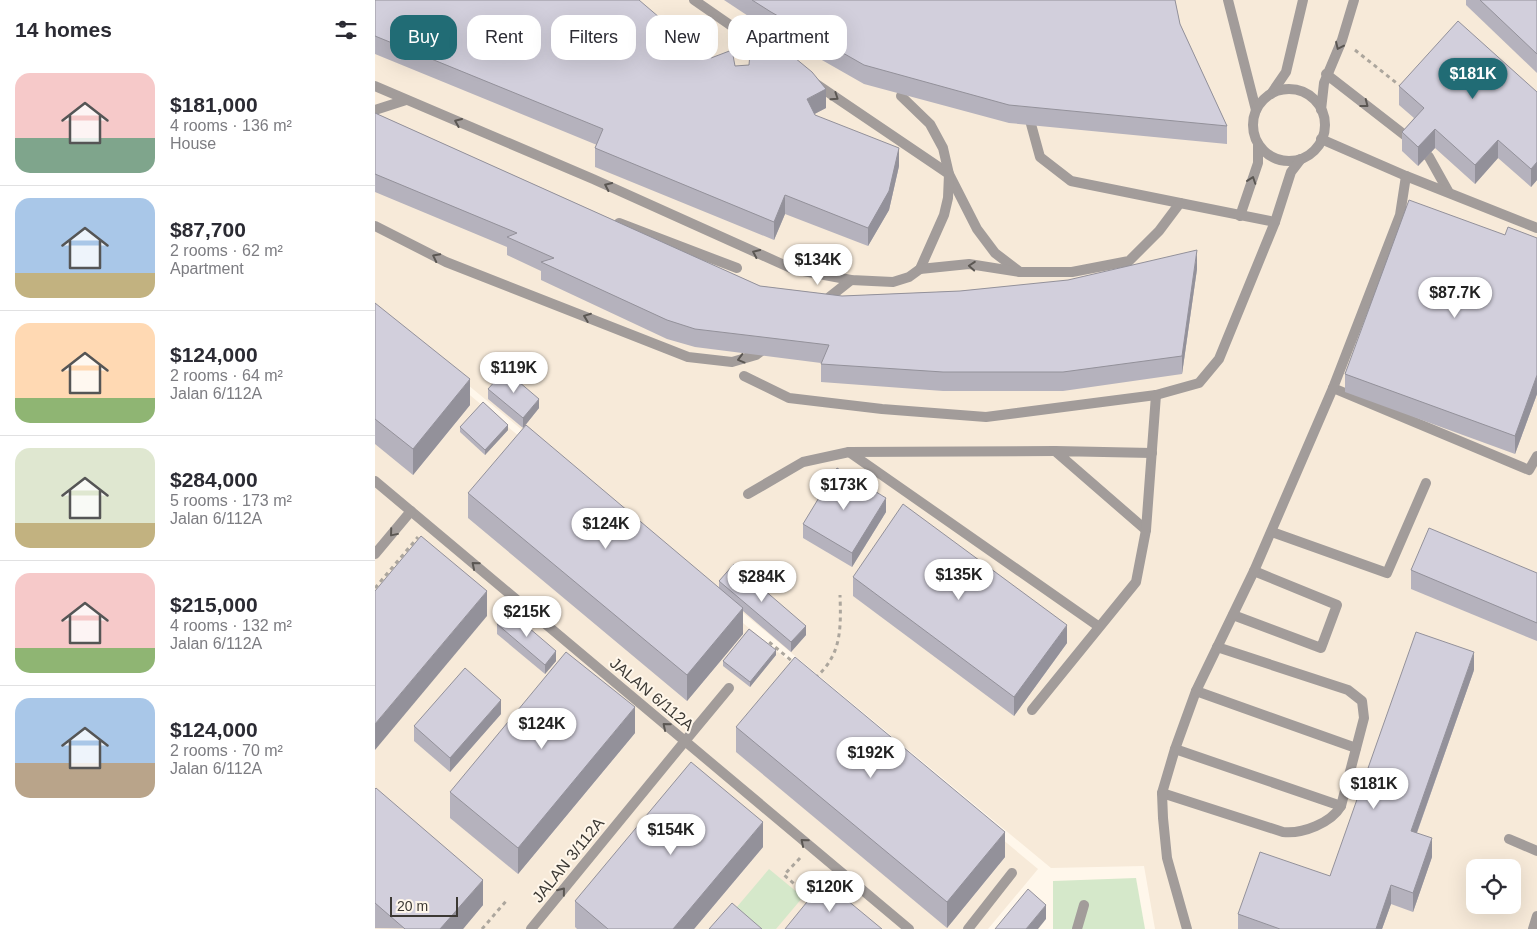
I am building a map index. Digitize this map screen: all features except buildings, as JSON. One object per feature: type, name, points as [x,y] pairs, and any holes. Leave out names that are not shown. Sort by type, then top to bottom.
[{"type":"street","points":[[694,0],[728,23]]},
{"type":"street","points":[[1228,0],[1256,110]]},
{"type":"street","points":[[1271,94],[1286,72],[1303,0]]},
{"type":"street","points":[[1321,110],[1326,74],[1342,40],[1354,0]]},
{"type":"street","points":[[1326,74],[1411,140],[1429,157],[1448,191]]},
{"type":"street","points":[[809,79],[949,174]]},
{"type":"street","points":[[375,86],[593,179],[793,269],[851,280],[893,282],[909,276],[919,269],[969,264],[1020,272],[1072,272],[1129,261],[1159,231],[1180,203]]},
{"type":"street","points":[[744,376],[789,398],[986,417],[1157,395],[1199,383],[1219,359],[1275,222],[1291,172],[1301,159],[1311,153],[1321,139],[1324,121],[1321,110],[1314,100],[1294,90],[1283,90],[1271,94],[1262,100],[1256,110],[1253,127],[1258,144],[1258,162],[1240,216]]},
{"type":"street","points":[[901,96],[931,124],[943,148],[949,174],[986,241],[995,253],[1020,272]]},
{"type":"street","points":[[375,110],[406,100]]},
{"type":"street","points":[[1026,102],[1039,157],[1071,181],[1275,222]]},
{"type":"street","points":[[1321,139],[1406,176],[1448,191],[1537,228]]},
{"type":"street","points":[[1258,144],[1266,153],[1277,159],[1289,161],[1301,159]]},
{"type":"street","points":[[919,269],[944,215],[949,174]]},
{"type":"street","points":[[1187,929],[1167,858],[1162,793],[1196,690],[1272,532],[1333,388],[1400,215],[1406,176]]},
{"type":"street","points":[[607,219],[737,268]]},
{"type":"street","points":[[375,226],[446,262],[688,357],[732,362],[756,355],[778,338]]},
{"type":"street","points":[[814,309],[851,280]]},
{"type":"street","points":[[1333,388],[1529,470],[1537,456]]},
{"type":"street","points":[[1032,710],[1098,626],[1136,582],[1146,530],[1157,395]]},
{"type":"street","points":[[748,494],[803,462],[849,452],[1055,451],[1152,453]]},
{"type":"street","points":[[1055,451],[1146,530]]},
{"type":"street","points":[[849,452],[1098,626]]},
{"type":"street","name":"JALAN 6/112A","points":[[375,481],[909,929]]},
{"type":"street","points":[[1272,532],[1387,573],[1426,483]]},
{"type":"street","points":[[375,554],[411,511]]},
{"type":"street","points":[[1233,615],[1321,648],[1337,605],[1254,571]]},
{"type":"street","points":[[1162,793],[1283,832],[1294,833],[1327,821],[1336,814],[1341,806],[1364,718],[1362,701],[1348,690],[1217,646]]},
{"type":"street","name":"JALAN 3/112A","points":[[536,927],[729,688]]},
{"type":"street","points":[[1196,690],[1356,748]]},
{"type":"street","points":[[1175,750],[1341,806]]},
{"type":"street","points":[[1509,839],[1537,851]]},
{"type":"street","points":[[968,929],[1012,874]]},
{"type":"street","points":[[1077,929],[1084,905]]},
{"type":"street","points":[[1533,929],[1537,916]]},
{"type":"path","points":[[1352,48],[1399,85]]},
{"type":"path","points":[[375,588],[417,538]]},
{"type":"path","points":[[806,673],[814,680],[837,651],[841,617],[840,595]]},
{"type":"path","points":[[762,648],[768,641],[798,667]]},
{"type":"path","points":[[800,857],[784,875],[817,903]]},
{"type":"path","points":[[482,929],[507,900]]},
{"type":"shaded area","points":[[375,0],[1537,0],[1537,929],[1155,929],[1144,866],[1051,868],[375,308]]},
{"type":"shaded area","points":[[375,316],[1038,869],[988,929],[375,929]]},
{"type":"green space","points":[[769,869],[803,897],[776,929],[762,929],[736,908]]},
{"type":"green space","points":[[1136,878],[1145,929],[1053,929],[1053,881]]}]
